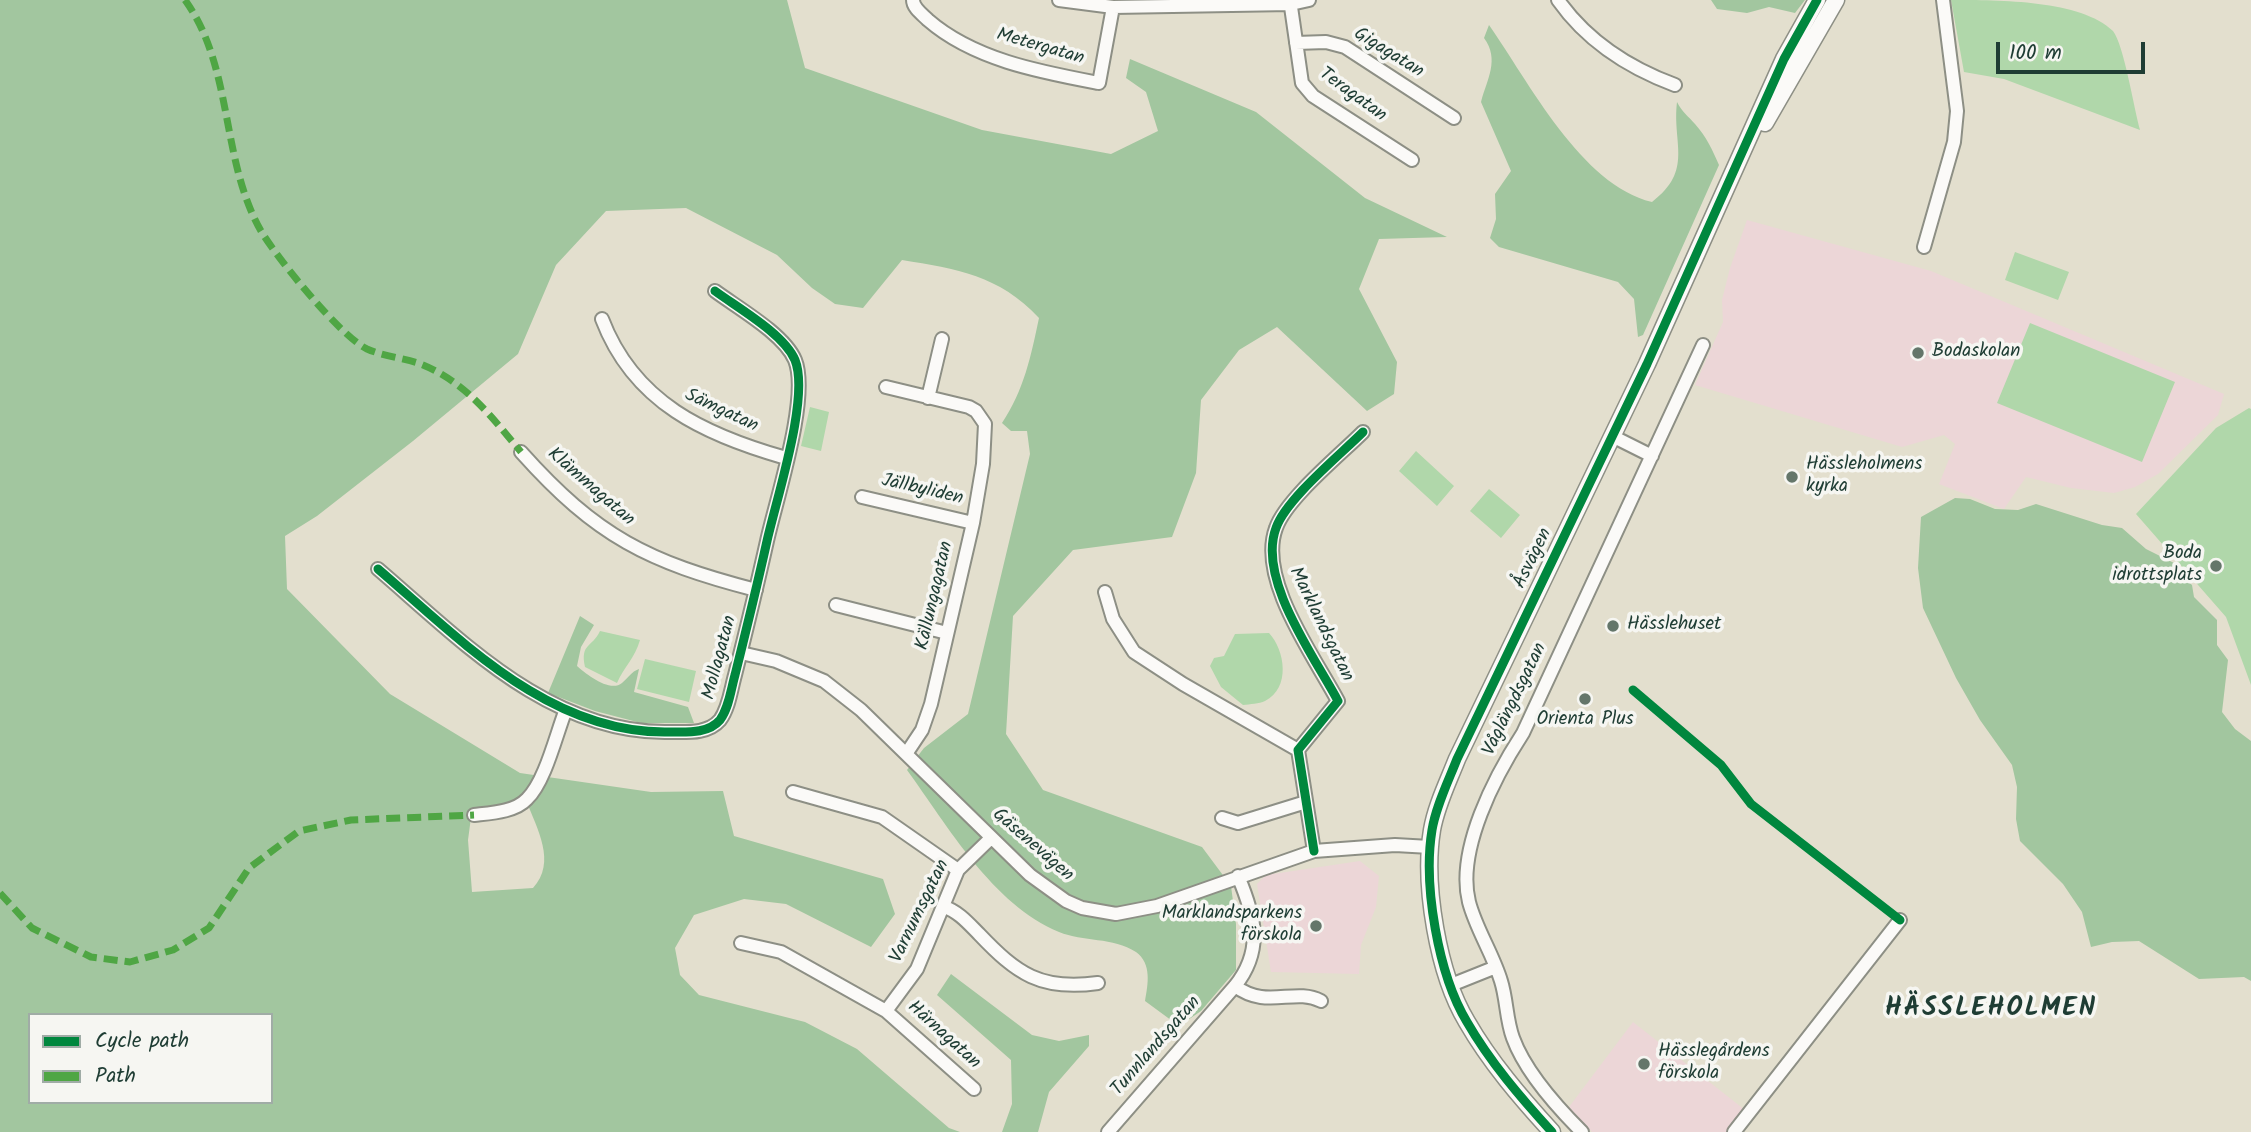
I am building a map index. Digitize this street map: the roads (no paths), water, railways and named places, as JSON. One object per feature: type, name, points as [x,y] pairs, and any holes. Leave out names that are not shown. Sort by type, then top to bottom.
[{"type":"street","name":"Metergatan","points":[[913,0],[915,8],[938,28],[976,49],[1047,73],[1099,83],[1119,4]]},
{"type":"street","points":[[1059,0],[1119,4],[1309,0]]},
{"type":"street","points":[[1558,0],[1591,38],[1635,69],[1675,85]]},
{"type":"street","name":"Åsvägen","points":[[1552,1132],[1485,1050],[1466,1021],[1451,985],[1432,910],[1430,847],[1437,811],[1457,759],[1719,208],[1775,79],[1817,0]]},
{"type":"street","name":"Åsvägen","points":[[1719,208],[1728,199],[1782,93],[1836,0]]},
{"type":"street","points":[[1924,247],[1954,142],[1956,123],[1957,97],[1943,0]]},
{"type":"street","name":"Teragatan","points":[[1290,2],[1302,83],[1313,96],[1412,160]]},
{"type":"street","name":"Gigagatan","points":[[1296,43],[1326,42],[1345,47],[1454,118]]},
{"type":"street","name":"Mollagatan","points":[[378,569],[471,649],[565,712],[619,729],[702,731],[715,726],[724,714],[741,653],[786,458],[799,387],[794,360],[777,337],[715,291]]},
{"type":"street","name":"Sämgatan","points":[[602,319],[610,340],[642,384],[673,412],[736,444],[786,458]]},
{"type":"street","points":[[886,387],[928,398],[942,339]]},
{"type":"street","name":"Våglängdsgatan","points":[[1582,1132],[1520,1056],[1507,1021],[1504,992],[1496,967],[1472,914],[1465,881],[1466,864],[1477,826],[1703,345]]},
{"type":"street","name":"Källungagatan","points":[[906,754],[926,719],[973,523],[985,441],[985,424],[976,411],[928,398]]},
{"type":"street","name":"Marklandsgatan","points":[[1298,750],[1338,701],[1282,596],[1272,566],[1276,527],[1297,497],[1363,432]]},
{"type":"street","points":[[1612,436],[1652,456]]},
{"type":"street","name":"Klämmagatan","points":[[521,452],[547,481],[588,517],[630,547],[673,567],[756,590]]},
{"type":"street","name":"Jällbyliden","points":[[862,497],[973,523]]},
{"type":"street","points":[[1105,592],[1113,619],[1134,652],[1298,750],[1314,851]]},
{"type":"street","points":[[836,605],[947,633]]},
{"type":"street","name":"Gäsenevägen","points":[[741,653],[776,661],[824,681],[861,710],[991,838],[1046,888],[1066,901],[1101,912],[1116,914],[1157,906],[1314,851],[1395,845],[1430,847]]},
{"type":"street","points":[[474,815],[500,812],[526,801],[537,785],[565,712]]},
{"type":"street","points":[[793,792],[882,817],[958,870]]},
{"type":"street","points":[[1222,818],[1238,823],[1306,802]]},
{"type":"street","name":"Varnumsgatan","points":[[886,1011],[917,970],[958,870],[991,838]]},
{"type":"street","name":"Tunnlandsgatan","points":[[1108,1132],[1235,986],[1253,956],[1256,932],[1238,876]]},
{"type":"street","points":[[944,907],[972,928],[1015,971],[1042,982],[1077,986],[1098,983]]},
{"type":"street","points":[[1734,1132],[1900,920]]},
{"type":"street","points":[[741,943],[781,951],[886,1011]]},
{"type":"street","points":[[1451,985],[1496,967]]},
{"type":"street","points":[[1235,986],[1260,999],[1312,997],[1321,1002]]},
{"type":"street","name":"Härnagatan","points":[[886,1011],[974,1089]]},
{"type":"place","name":"Bodaskolan","points":[[1918,353]]},
{"type":"place","name":"Hässleholmens kyrka","points":[[1792,477]]},
{"type":"place","name":"Boda idrottsplats","points":[[2216,566]]},
{"type":"place","name":"Hässlehuset","points":[[1613,626]]},
{"type":"place","name":"Orienta Plus","points":[[1585,699]]},
{"type":"place","name":"Marklandsparkens förskola","points":[[1316,926]]},
{"type":"place","name":"Hässlegårdens förskola","points":[[1644,1064]]},
{"type":"district","name":"HÄSSLEHOLMEN","points":[[1991,1011]]}]
